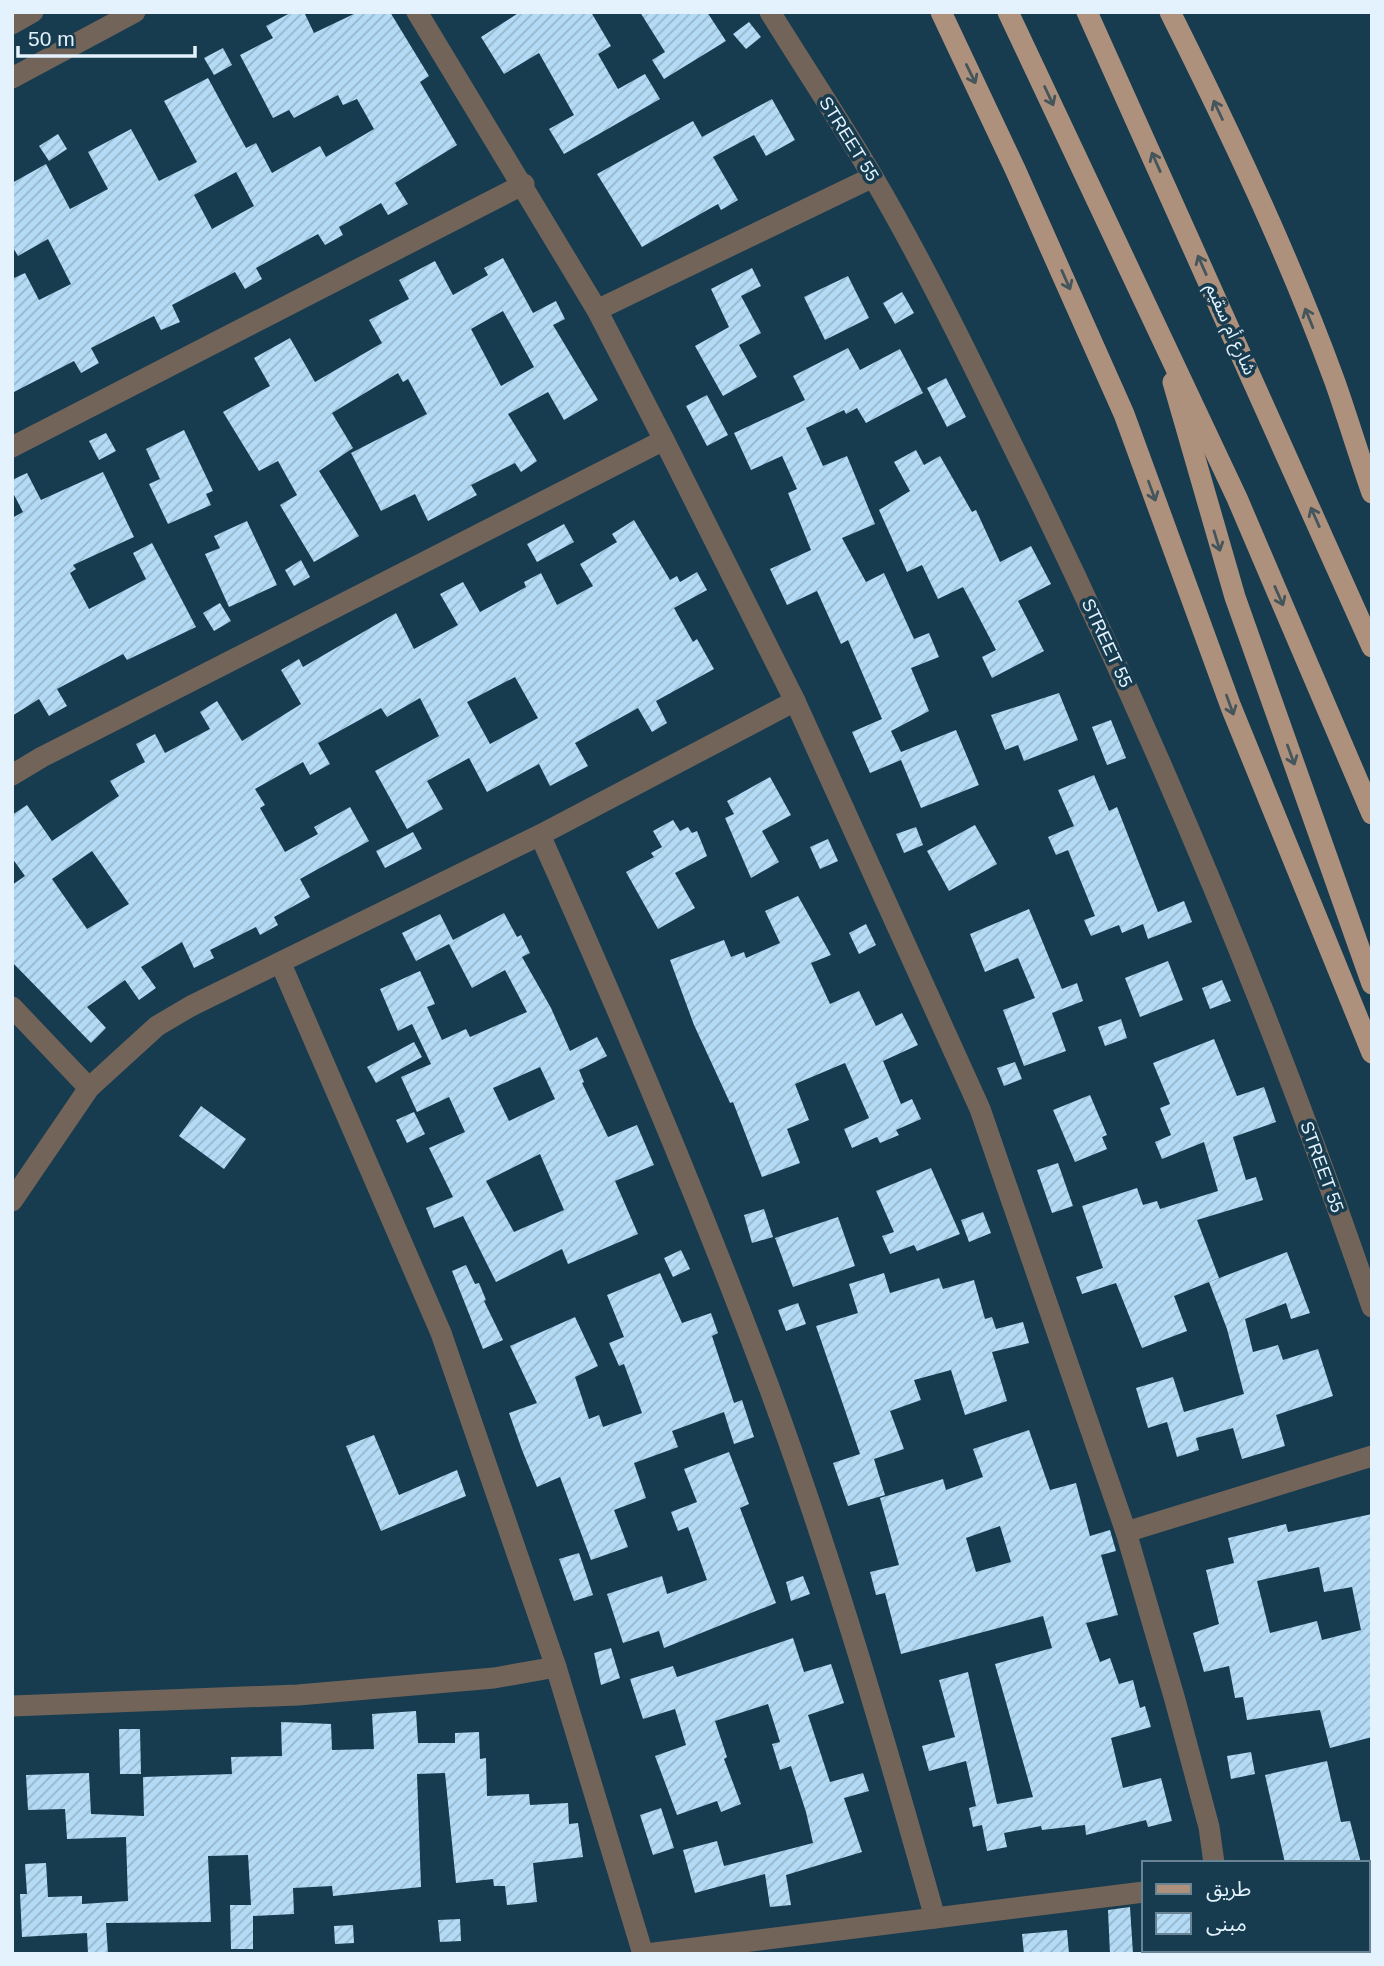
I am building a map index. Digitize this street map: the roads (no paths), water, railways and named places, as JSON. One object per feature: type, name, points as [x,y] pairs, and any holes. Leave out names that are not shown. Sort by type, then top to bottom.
[{"type":"main road","points":[[941,12],[1015,169],[1124,414],[1231,707],[1372,1053]]},
{"type":"main road","points":[[1008,12],[1161,333],[1252,534],[1372,814]]},
{"type":"main road","name":"شارع أم سقيم","points":[[1087,12],[1372,647]]},
{"type":"main road","points":[[1170,12],[1265,214],[1372,463]]},
{"type":"main road","points":[[1161,333],[1195,466],[1235,597],[1372,984]]},
{"type":"main road","points":[[1335,382],[1372,493]]},
{"type":"street","points":[[12,24],[33,12]]},
{"type":"street","points":[[12,78],[135,12]]},
{"type":"street","points":[[417,12],[524,184],[597,310],[664,440],[795,701],[980,1109],[1126,1532],[1209,1827],[1214,1861]]},
{"type":"street","name":"STREET 55","points":[[770,12],[873,177],[954,324],[1143,720],[1260,1000],[1372,1307]]},
{"type":"street","points":[[597,310],[873,177]]},
{"type":"street","points":[[12,447],[524,184]]},
{"type":"street","points":[[12,775],[89,733],[664,440]]},
{"type":"street","points":[[12,1200],[89,1088],[157,1026],[202,1001],[540,835],[795,701]]},
{"type":"street","points":[[540,835],[627,1028],[769,1388],[881,1729],[935,1918]]},
{"type":"street","points":[[282,964],[441,1333],[556,1667],[644,1954],[1142,1892]]},
{"type":"street","points":[[12,1007],[89,1088]]},
{"type":"street","points":[[1126,1532],[1372,1456]]},
{"type":"street","points":[[12,1706],[298,1695],[494,1678],[556,1667]]}]
